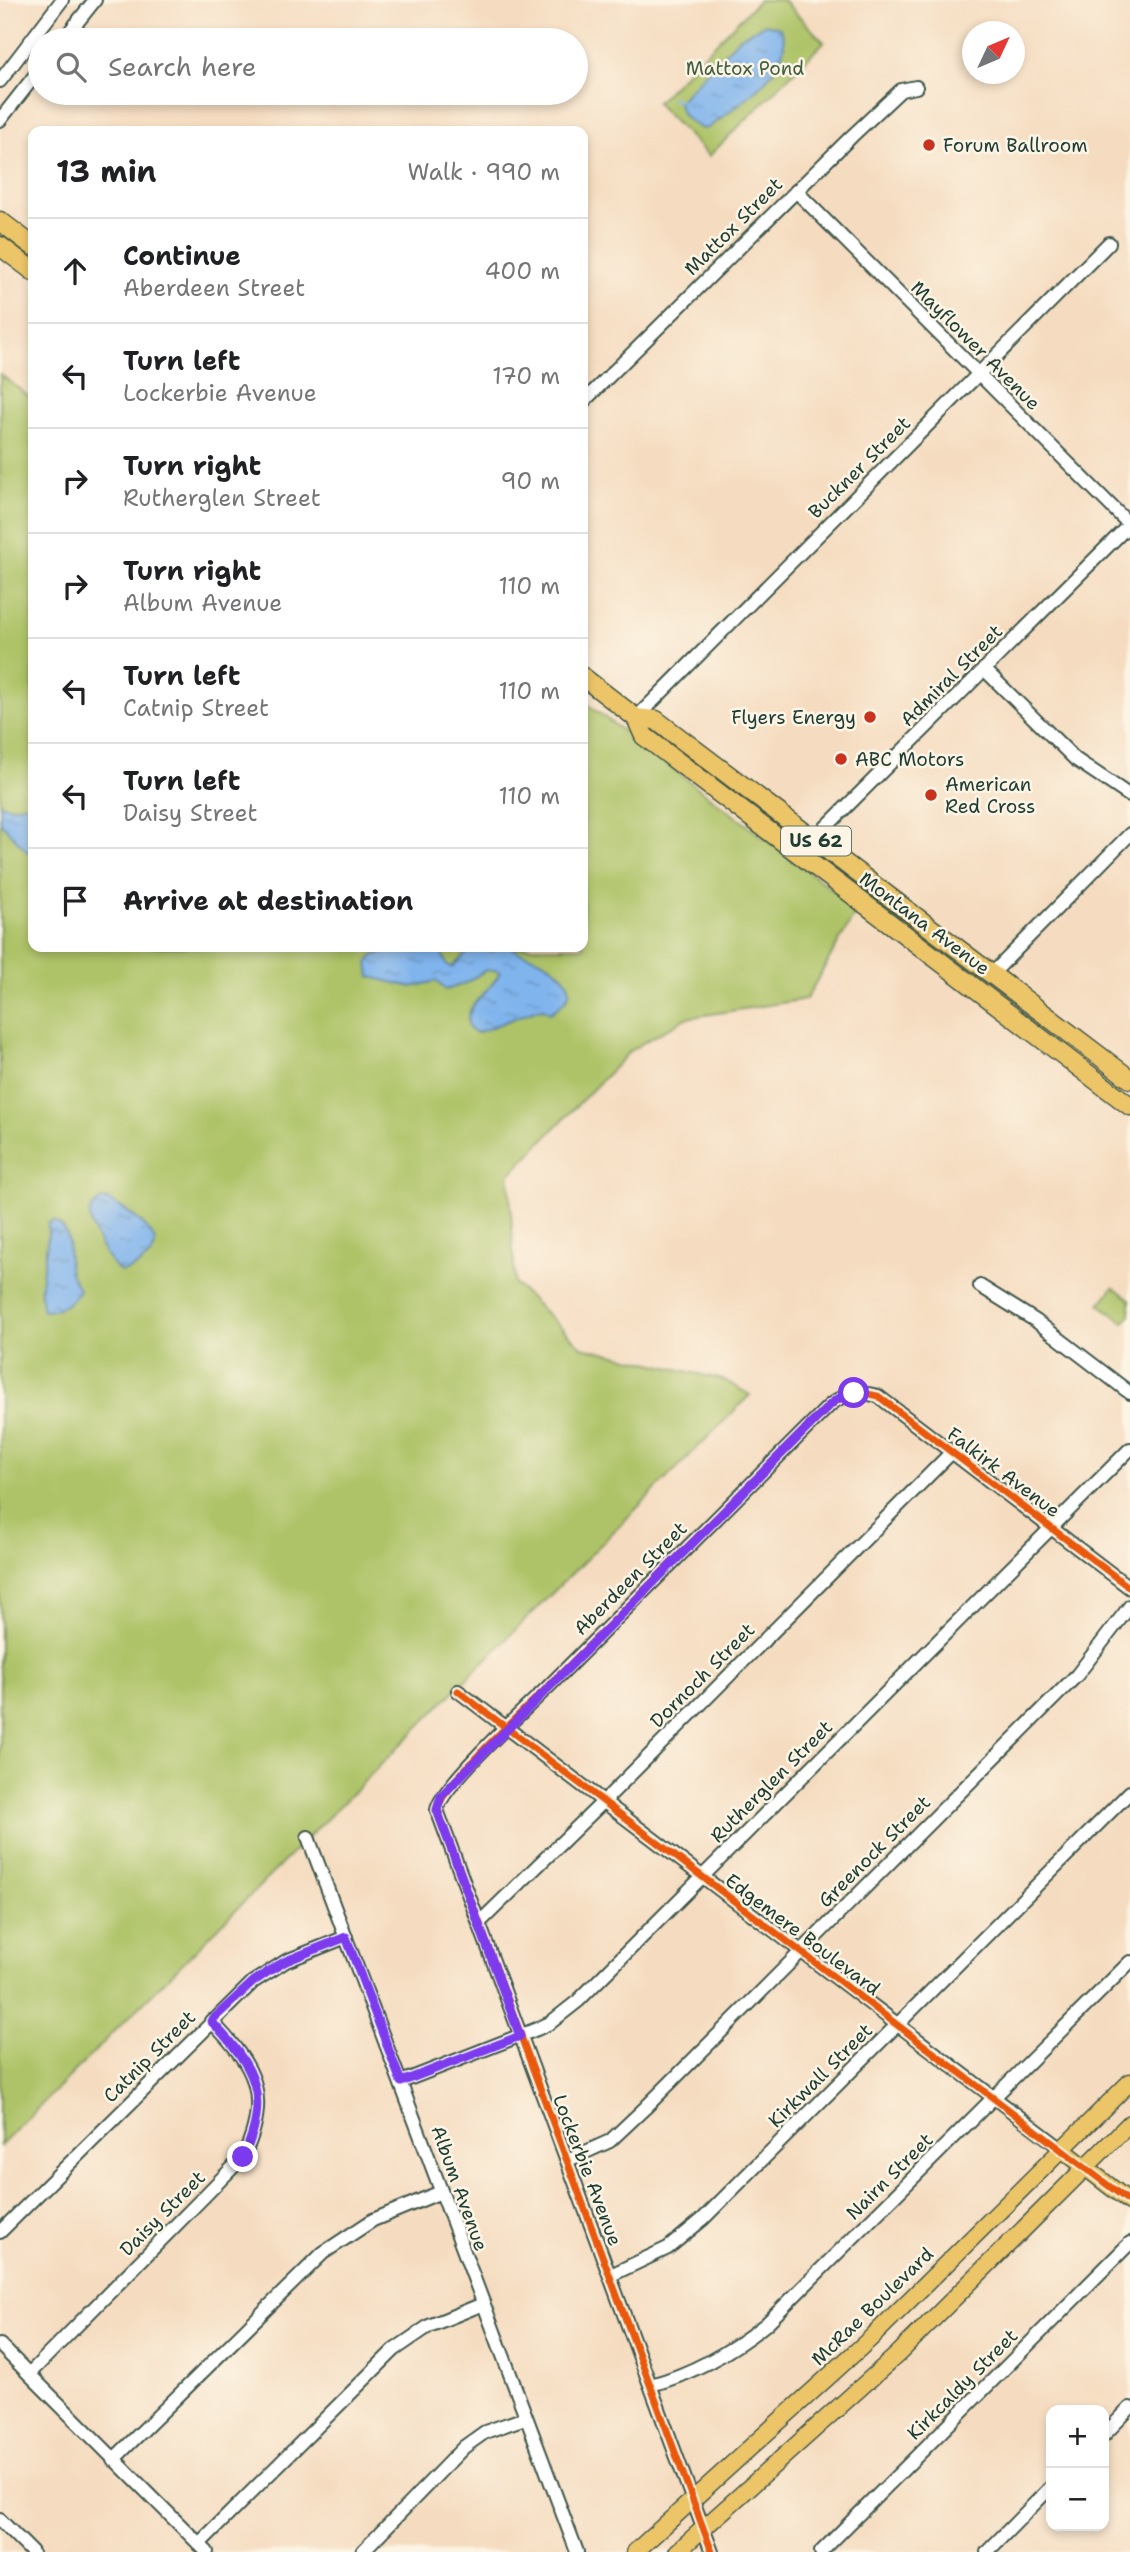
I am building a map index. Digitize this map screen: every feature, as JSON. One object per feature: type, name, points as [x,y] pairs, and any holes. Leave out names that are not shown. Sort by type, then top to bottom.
[{"type":"highway","points":[[0,221],[28,242]]},
{"type":"highway","points":[[0,246],[28,267]]},
{"type":"highway","name":"Montana Avenue","points":[[588,681],[636,718],[644,736],[1130,1106]]},
{"type":"highway","name":"Montana Avenue","points":[[636,718],[656,720],[1130,1079]]},
{"type":"main road","name":"McRae Boulevard","points":[[635,2552],[881,2329],[1130,2082]]},
{"type":"main road","points":[[677,2552],[898,2354],[1130,2123]]},
{"type":"main road","name":"Edgemere Boulevard","points":[[1063,2150],[1130,2203]]},
{"type":"street","points":[[41,28],[62,0]]},
{"type":"street","points":[[73,28],[95,0]]},
{"type":"street","points":[[0,82],[28,45]]},
{"type":"street","points":[[0,120],[28,84]]},
{"type":"street","name":"Mattox Street","points":[[588,397],[901,90],[916,87]]},
{"type":"street","name":"Mayflower Avenue","points":[[796,191],[1130,525]]},
{"type":"street","name":"Buckner Street","points":[[636,718],[1109,243]]},
{"type":"street","name":"Admiral Street","points":[[799,854],[1130,525]]},
{"type":"street","points":[[984,669],[1074,759],[1130,796]]},
{"type":"street","points":[[991,975],[1130,834]]},
{"type":"street","points":[[980,1286],[1036,1321],[1130,1393]]},
{"type":"street","name":"Falkirk Avenue","points":[[854,1393],[877,1396],[1130,1588]]},
{"type":"street","name":"Aberdeen Street","points":[[440,1800],[449,1786],[506,1728],[830,1405],[837,1399],[854,1393]]},
{"type":"street","name":"Rutherglen Street","points":[[401,2082],[550,2023],[578,2001],[1130,1449]]},
{"type":"street","name":"Dornoch Street","points":[[479,1923],[952,1452]]},
{"type":"street","name":"Greenock Street","points":[[568,2160],[610,2141],[1077,1675],[1130,1606]]},
{"type":"street","name":"Edgemere Boulevard","points":[[458,1691],[1063,2150]]},
{"type":"street","name":"Kirkwall Street","points":[[611,2275],[668,2248],[703,2219],[1130,1792]]},
{"type":"street","name":"Lockerbie Avenue","points":[[440,1800],[437,1810],[712,2552]]},
{"type":"street","name":"Album Avenue","points":[[308,1838],[577,2552]]},
{"type":"street","name":"Catnip Street","points":[[0,2232],[253,1982],[286,1961],[346,1937]]},
{"type":"street","name":"Nairn Street","points":[[651,2385],[700,2368],[734,2348],[766,2324],[1130,1962]]},
{"type":"street","name":"Daisy Street","points":[[29,2374],[243,2157],[257,2119],[256,2092],[244,2057],[211,2021]]},
{"type":"street","points":[[113,2460],[323,2253],[373,2220],[441,2192]]},
{"type":"street","name":"Kirkcaldy Street","points":[[821,2552],[1130,2243]]},
{"type":"street","points":[[0,2345],[203,2548],[394,2350],[429,2326],[482,2304]]},
{"type":"street","points":[[1109,2430],[1130,2408]]},
{"type":"street","points":[[362,2552],[464,2447],[485,2432],[525,2418]]},
{"type":"street","points":[[987,2552],[1046,2492]]},
{"type":"street","points":[[0,2520],[32,2552]]},
{"type":"green space","name":"Mattox Pond","points":[[759,0],[783,0],[824,42],[709,156],[656,103]]},
{"type":"green space","points":[[0,374],[28,396],[28,952],[588,952],[588,705],[858,909],[806,999],[686,1018],[631,1050],[509,1175],[515,1284],[582,1347],[724,1380],[750,1395],[0,2146]]},
{"type":"green space","points":[[1113,1287],[1130,1299],[1130,1315],[1124,1323],[1100,1304]]},
{"type":"water","name":"Mattox Pond","points":[[765,24],[780,28],[784,42],[781,56],[773,71],[748,97],[708,128],[702,129],[690,122],[678,102],[740,37]]},
{"type":"water","points":[[0,804],[12,807],[28,804],[28,853],[0,822]]},
{"type":"water","points":[[385,952],[439,952],[447,965],[452,967],[468,952],[518,952],[541,960],[558,971],[567,982],[569,993],[564,1002],[550,1013],[543,1009],[535,1010],[477,1033],[470,1030],[469,1014],[500,972],[487,970],[446,990],[436,981],[412,987],[370,977],[368,963],[372,956]]},
{"type":"water","points":[[102,1199],[116,1204],[134,1216],[153,1238],[155,1244],[151,1254],[127,1271],[122,1272],[112,1263],[92,1226],[90,1212]]},
{"type":"water","points":[[54,1221],[66,1233],[69,1268],[79,1290],[64,1306],[43,1310],[41,1290],[48,1223]]},
{"type":"waterway","points":[[672,98],[680,101]]},
{"type":"cycle path","points":[[712,2552],[437,1810],[453,1784],[485,1748],[830,1405],[847,1396],[859,1393],[878,1396],[1130,1588]]},
{"type":"cycle path","points":[[458,1691],[1130,2202]]},
{"type":"place","name":"Forum Ballroom","points":[[929,145]]},
{"type":"place","name":"Flyers Energy","points":[[870,717]]},
{"type":"place","name":"ABC Motors","points":[[841,759]]},
{"type":"place","name":"American Red Cross","points":[[931,795]]},
{"type":"route","points":[[243,2157],[257,2119],[253,2079],[244,2057],[211,2021],[253,1982],[286,1961],[310,1950],[346,1937],[401,2082],[520,2036],[437,1810],[441,1796],[830,1405],[837,1399],[854,1393]]}]
